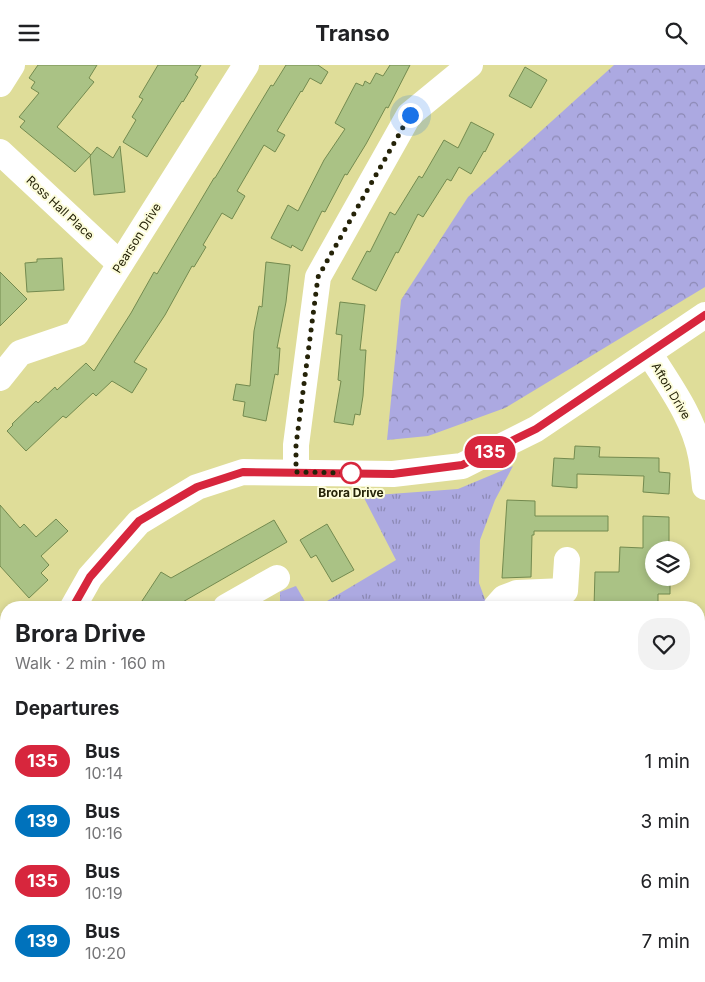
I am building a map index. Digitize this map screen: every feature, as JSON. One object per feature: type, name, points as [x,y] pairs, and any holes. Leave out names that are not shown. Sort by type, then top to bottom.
[{"type":"street","points":[[0,84],[12,65]]},
{"type":"street","name":"Pearson Drive","points":[[0,378],[20,353],[76,334],[246,65]]},
{"type":"street","points":[[296,472],[296,445],[318,277],[410,115],[470,65]]},
{"type":"street","name":"Ross Hall Place","points":[[0,152],[120,264]]},
{"type":"street","points":[[76,601],[90,577],[139,521],[197,487],[243,472],[393,474],[462,465],[536,429],[705,315]]},
{"type":"street","name":"Afton Drive","points":[[649,353],[690,421],[701,455],[705,487]]},
{"type":"street","points":[[501,601],[517,593],[566,591],[567,559]]},
{"type":"street","points":[[237,601],[277,578]]},
{"type":"green space","points":[[614,65],[705,65],[705,287],[505,408],[428,436],[387,440],[401,300],[468,197]]},
{"type":"green space","points":[[513,466],[495,500],[480,540],[479,583],[486,601],[327,601],[396,560],[363,496],[458,489]]},
{"type":"green space","points":[[296,586],[305,601],[280,601],[280,592]]},
{"type":"building","points":[[38,65],[97,65],[89,78],[94,82],[57,127],[91,155],[75,172],[20,127],[25,121],[19,117],[39,93],[31,88],[35,82],[29,78]]},
{"type":"building","points":[[158,65],[201,65],[195,75],[198,77],[147,157],[123,142],[136,120],[132,117],[143,99],[139,97]]},
{"type":"building","points":[[286,65],[318,65],[328,72],[321,84],[310,78],[301,91],[277,131],[285,135],[275,152],[264,145],[237,191],[245,196],[232,219],[222,213],[203,245],[206,247],[194,267],[192,266],[165,315],[134,362],[147,369],[132,393],[112,381],[96,396],[93,393],[66,418],[63,416],[26,451],[7,431],[36,401],[38,403],[55,387],[57,390],[86,363],[94,371],[131,313],[154,272],[157,274],[271,85],[273,86]]},
{"type":"building","points":[[390,65],[410,65],[388,108],[386,107],[347,175],[345,174],[325,212],[322,211],[302,251],[292,245],[291,248],[271,238],[288,205],[298,211],[324,160],[345,129],[335,123],[356,83],[363,86],[365,81],[370,84],[376,73],[383,76]]},
{"type":"building","points":[[525,67],[547,80],[531,108],[509,96]]},
{"type":"building","points":[[471,122],[494,134],[471,174],[459,167],[451,181],[447,179],[423,217],[418,214],[376,291],[352,279],[367,251],[370,252],[390,212],[395,215],[419,176],[422,178],[444,140],[458,148]]},
{"type":"building","points":[[120,146],[125,192],[94,195],[90,156],[97,147],[113,158]]},
{"type":"building","points":[[62,258],[64,290],[27,292],[25,263],[37,262],[37,259]]},
{"type":"building","points":[[266,262],[290,265],[286,302],[277,348],[280,348],[278,375],[275,374],[266,421],[243,416],[245,402],[233,400],[236,384],[250,386],[254,331],[259,306],[262,307]]},
{"type":"building","points":[[0,272],[27,299],[0,326]]},
{"type":"building","points":[[340,302],[365,305],[360,350],[366,350],[363,396],[360,415],[355,414],[353,425],[334,422],[341,381],[338,380],[342,335],[336,334]]},
{"type":"building","points":[[575,446],[600,447],[599,457],[659,458],[659,472],[670,473],[669,494],[643,492],[644,476],[577,474],[577,488],[552,486],[554,458],[574,459]]},
{"type":"building","points":[[507,500],[535,501],[535,516],[608,516],[608,531],[534,531],[534,535],[532,535],[531,577],[502,578]]},
{"type":"building","points":[[0,505],[20,528],[24,524],[36,537],[56,519],[68,531],[41,556],[49,565],[41,573],[48,580],[29,598],[0,566]]},
{"type":"building","points":[[643,516],[669,517],[669,541],[645,541],[645,586],[670,586],[670,594],[658,594],[658,601],[594,601],[595,572],[619,572],[620,547],[643,548]]},
{"type":"building","points":[[274,520],[287,542],[184,601],[142,601],[161,572],[171,578]]},
{"type":"building","points":[[327,524],[354,570],[332,582],[316,555],[311,558],[300,540]]},
{"type":"bus line","name":"135","points":[[76,601],[90,577],[139,521],[197,487],[243,472],[393,474],[462,465],[536,429],[705,315]]},
{"type":"place","name":"Brora Drive","points":[[351,473]]},
{"type":"route","points":[[351,473],[296,472],[296,445],[318,277],[410,115]]}]
